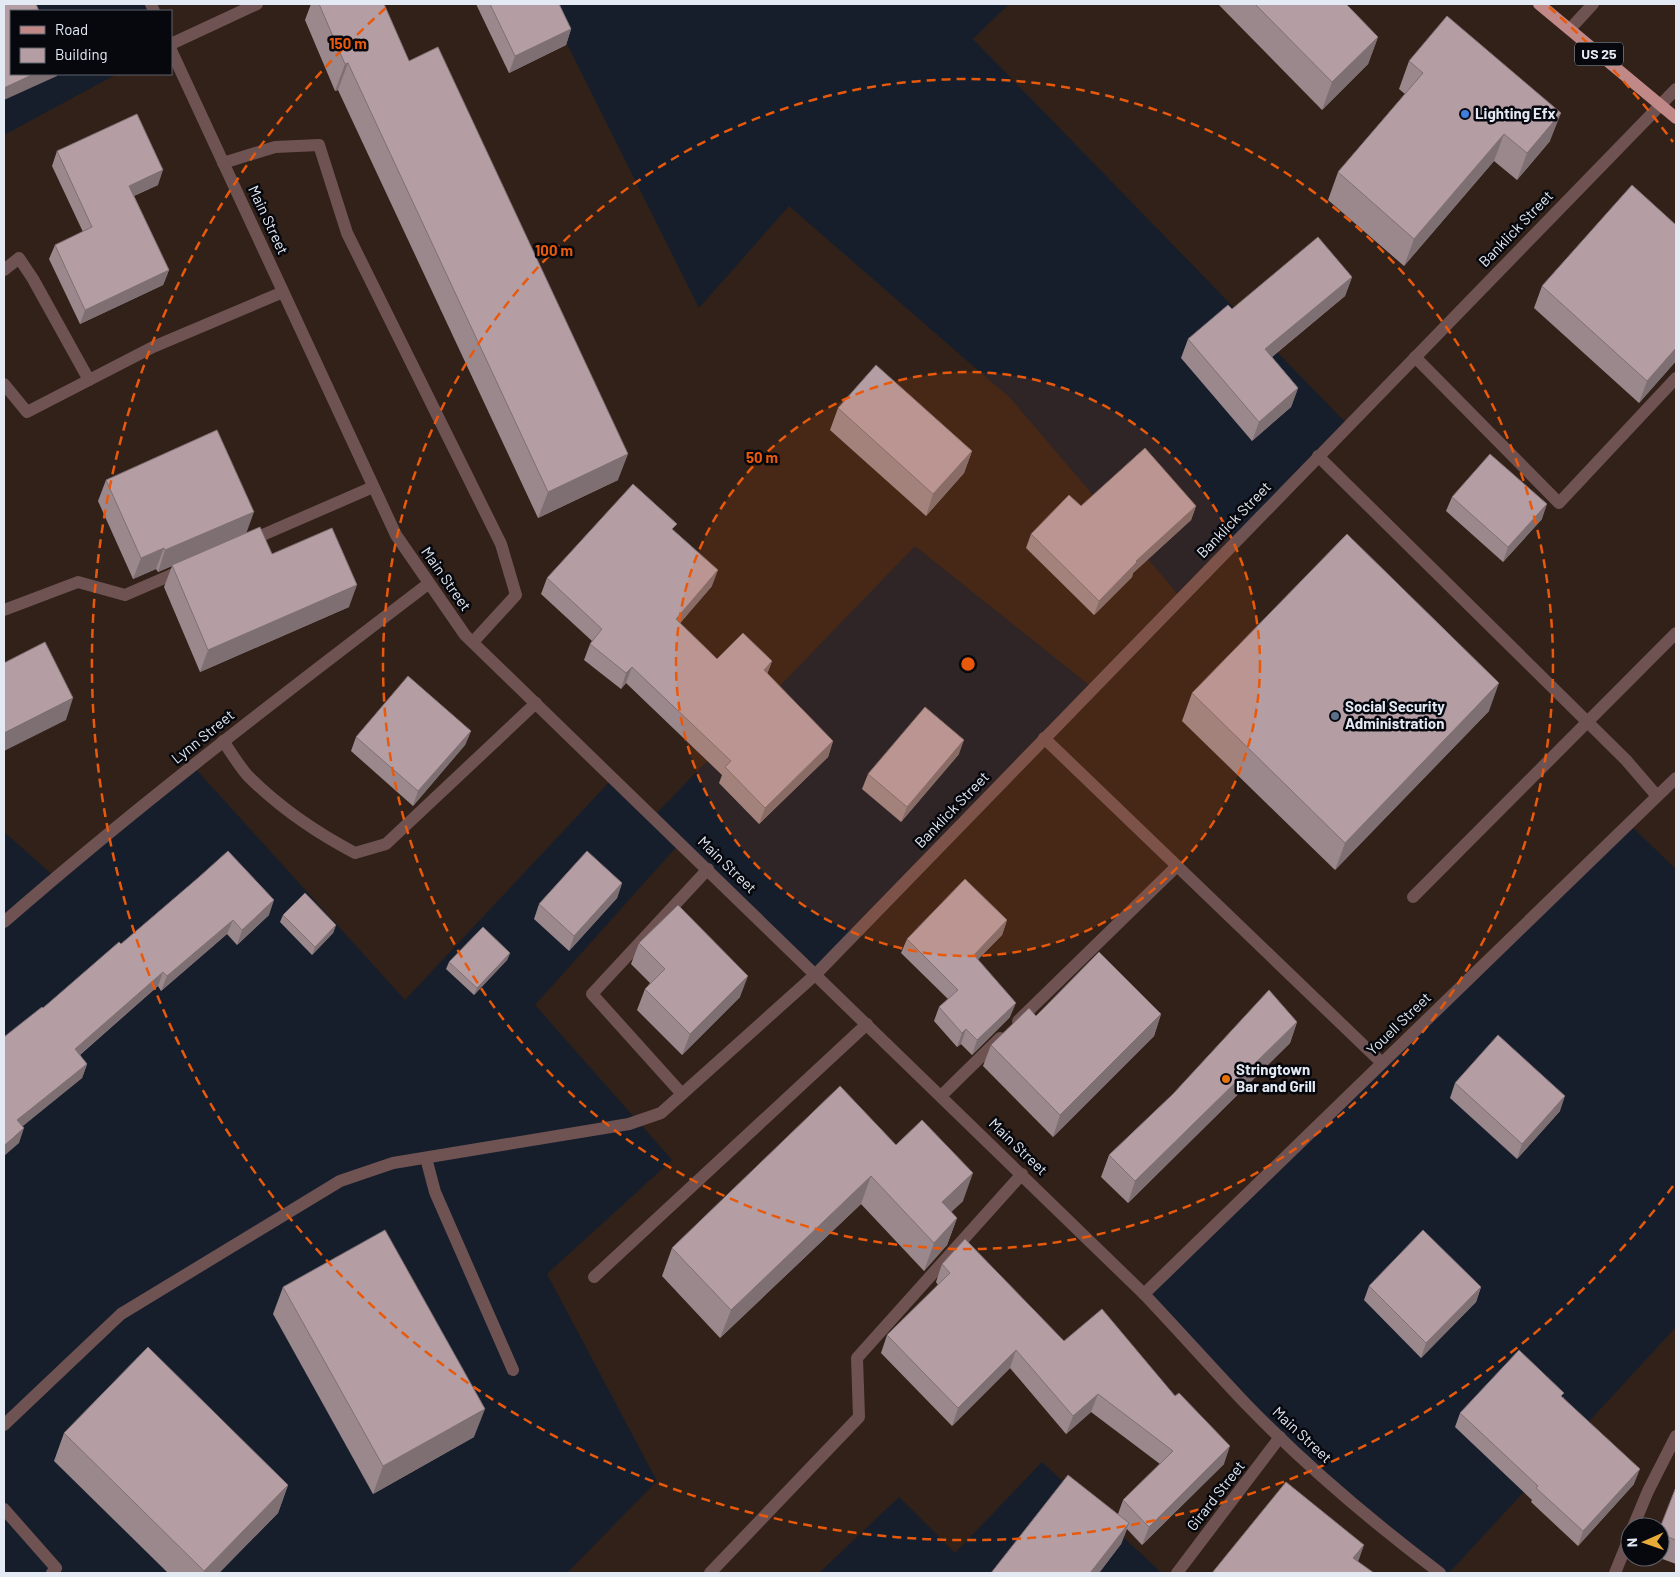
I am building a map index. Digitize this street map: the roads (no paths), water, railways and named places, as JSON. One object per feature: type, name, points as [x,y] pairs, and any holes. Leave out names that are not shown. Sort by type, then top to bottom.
[{"type":"main road","name":"US 25","points":[[1539,4],[1676,118]]},
{"type":"street","points":[[172,44],[257,4]]},
{"type":"street","points":[[1570,29],[1593,4]]},
{"type":"street","name":"Main Street","points":[[172,52],[396,535],[465,635],[1144,1294],[1245,1403],[1280,1437],[1364,1514],[1440,1573]]},
{"type":"street","name":"Banklick Street","points":[[4,1426],[121,1314],[340,1181],[393,1163],[628,1124],[661,1113],[816,974],[1676,89]]},
{"type":"street","points":[[224,163],[276,147],[319,145],[347,233],[501,544],[516,595],[473,642]]},
{"type":"street","points":[[4,270],[19,258],[33,279],[89,380]]},
{"type":"street","points":[[4,384],[27,412],[153,347],[283,292]]},
{"type":"street","points":[[1415,357],[1559,503],[1676,378]]},
{"type":"street","points":[[1318,456],[1626,760],[1657,796]]},
{"type":"street","points":[[240,545],[373,487]]},
{"type":"street","points":[[4,610],[78,582],[126,595],[196,564]]},
{"type":"street","name":"Lynn Street","points":[[4,922],[100,840],[224,741],[428,584]]},
{"type":"street","points":[[1413,897],[1676,633]]},
{"type":"street","points":[[224,741],[247,775],[274,800],[328,839],[355,853],[386,844],[536,703]]},
{"type":"street","points":[[1044,738],[1382,1063]]},
{"type":"street","name":"Youell Street","points":[[1144,1294],[1676,778]]},
{"type":"street","points":[[941,1096],[1177,866]]},
{"type":"street","points":[[682,1094],[592,994],[708,870]]},
{"type":"street","points":[[594,1277],[867,1024]]},
{"type":"street","points":[[426,1158],[435,1192],[513,1370]]},
{"type":"street","points":[[710,1573],[859,1417],[857,1358],[1022,1174]]},
{"type":"street","points":[[1638,1517],[1648,1490],[1676,1436]]},
{"type":"street","name":"Girard Street","points":[[1177,1573],[1280,1437]]},
{"type":"street","points":[[4,1509],[56,1568],[52,1573]]},
{"type":"street","points":[[1615,1573],[1620,1561]]},
{"type":"place","name":"Lighting Efx","points":[[1465,114]]},
{"type":"place","name":"Social Security Administration","points":[[1335,716]]},
{"type":"place","name":"Stringtown Bar and Grill","points":[[1226,1079]]}]
